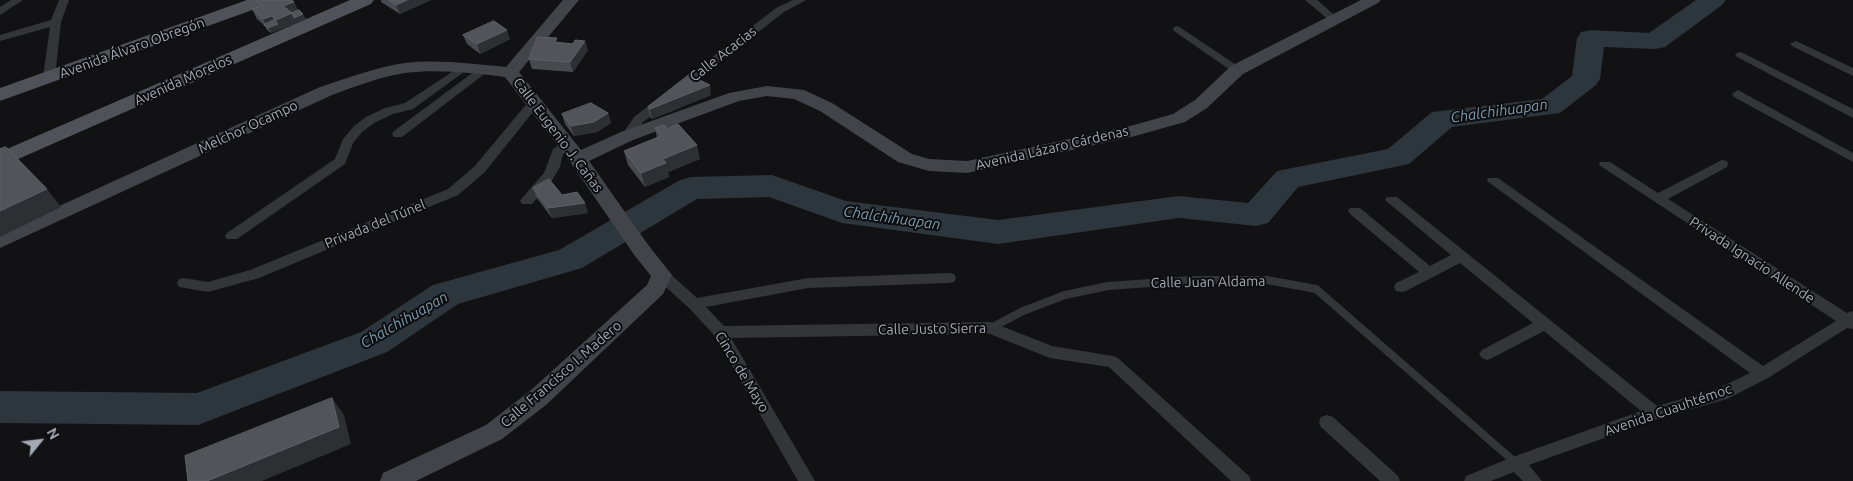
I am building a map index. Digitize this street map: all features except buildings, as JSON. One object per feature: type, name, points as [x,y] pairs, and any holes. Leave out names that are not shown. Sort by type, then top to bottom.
[{"type":"main road","name":"Avenida Álvaro Obregón","points":[[0,95],[263,0]]},
{"type":"main road","name":"Avenida Morelos","points":[[0,160],[366,0]]},
{"type":"street","points":[[0,12],[18,0]]},
{"type":"street","points":[[49,78],[56,22],[64,0]]},
{"type":"street","name":"Calle Eugenio J. Cañas","points":[[571,0],[510,72],[599,187],[642,251],[662,275]]},
{"type":"street","name":"Calle Acacias","points":[[627,136],[638,120],[780,10],[801,0]]},
{"type":"street","points":[[1310,0],[1334,19]]},
{"type":"street","name":"Avenida Lázaro Cárdenas","points":[[572,152],[627,136],[734,97],[767,91],[798,94],[826,107],[905,158],[929,165],[967,167],[1135,130],[1179,118],[1201,104],[1237,70],[1373,0]]},
{"type":"street","points":[[0,38],[56,22]]},
{"type":"street","points":[[1178,29],[1237,70]]},
{"type":"street","points":[[1796,44],[1853,73]]},
{"type":"street","points":[[1741,55],[1853,114]]},
{"type":"street","points":[[232,236],[341,161],[347,142],[358,129],[370,120],[389,111],[409,106],[464,67]]},
{"type":"street","name":"Melchor Ocampo","points":[[0,241],[326,91],[375,75],[407,68],[464,67],[510,72]]},
{"type":"street","points":[[398,134],[483,70]]},
{"type":"street","points":[[1738,94],[1853,158]]},
{"type":"street","name":"Privada del Túnel","points":[[184,282],[208,287],[254,274],[453,192],[479,170],[533,104]]},
{"type":"street","points":[[527,201],[548,178],[555,167],[556,152],[572,152]]},
{"type":"street","points":[[1658,198],[1722,164]]},
{"type":"street","name":"Privada Ignacio Allende","points":[[1605,165],[1851,321]]},
{"type":"street","points":[[1493,182],[1763,374]]},
{"type":"street","points":[[1392,200],[1655,413]]},
{"type":"street","points":[[1355,211],[1428,272]]},
{"type":"street","points":[[1401,286],[1462,256]]},
{"type":"street","name":"Cinco de Mayo","points":[[662,275],[694,304],[720,332],[807,481]]},
{"type":"street","name":"Calle Francisco I. Madero","points":[[392,481],[494,432],[538,398],[656,289],[662,275]]},
{"type":"street","points":[[694,304],[808,283],[949,278]]},
{"type":"street","name":"Avenida Cuauhtémoc","points":[[1472,481],[1516,463],[1655,413],[1720,394],[1763,374],[1851,321]]},
{"type":"street","points":[[1487,354],[1544,324]]},
{"type":"street","name":"Calle Justo Sierra","points":[[720,332],[992,328],[1050,352],[1113,362],[1243,481]]},
{"type":"street","points":[[1327,422],[1392,481]]},
{"type":"street","points":[[1516,463],[1534,481]]},
{"type":"lane","name":"Calle Juan Aldama","points":[[992,328],[1022,312],[1065,295],[1108,286],[1191,280],[1267,280],[1316,289],[1516,463]]},
{"type":"waterway","name":"Chalchihuapan","points":[[0,407],[198,409],[374,342],[446,294],[570,259],[691,188],[772,186],[842,212],[998,232],[1179,207],[1256,215],[1288,178],[1398,157],[1443,119],[1550,107],[1586,79],[1591,38],[1655,41],[1713,0]]}]
